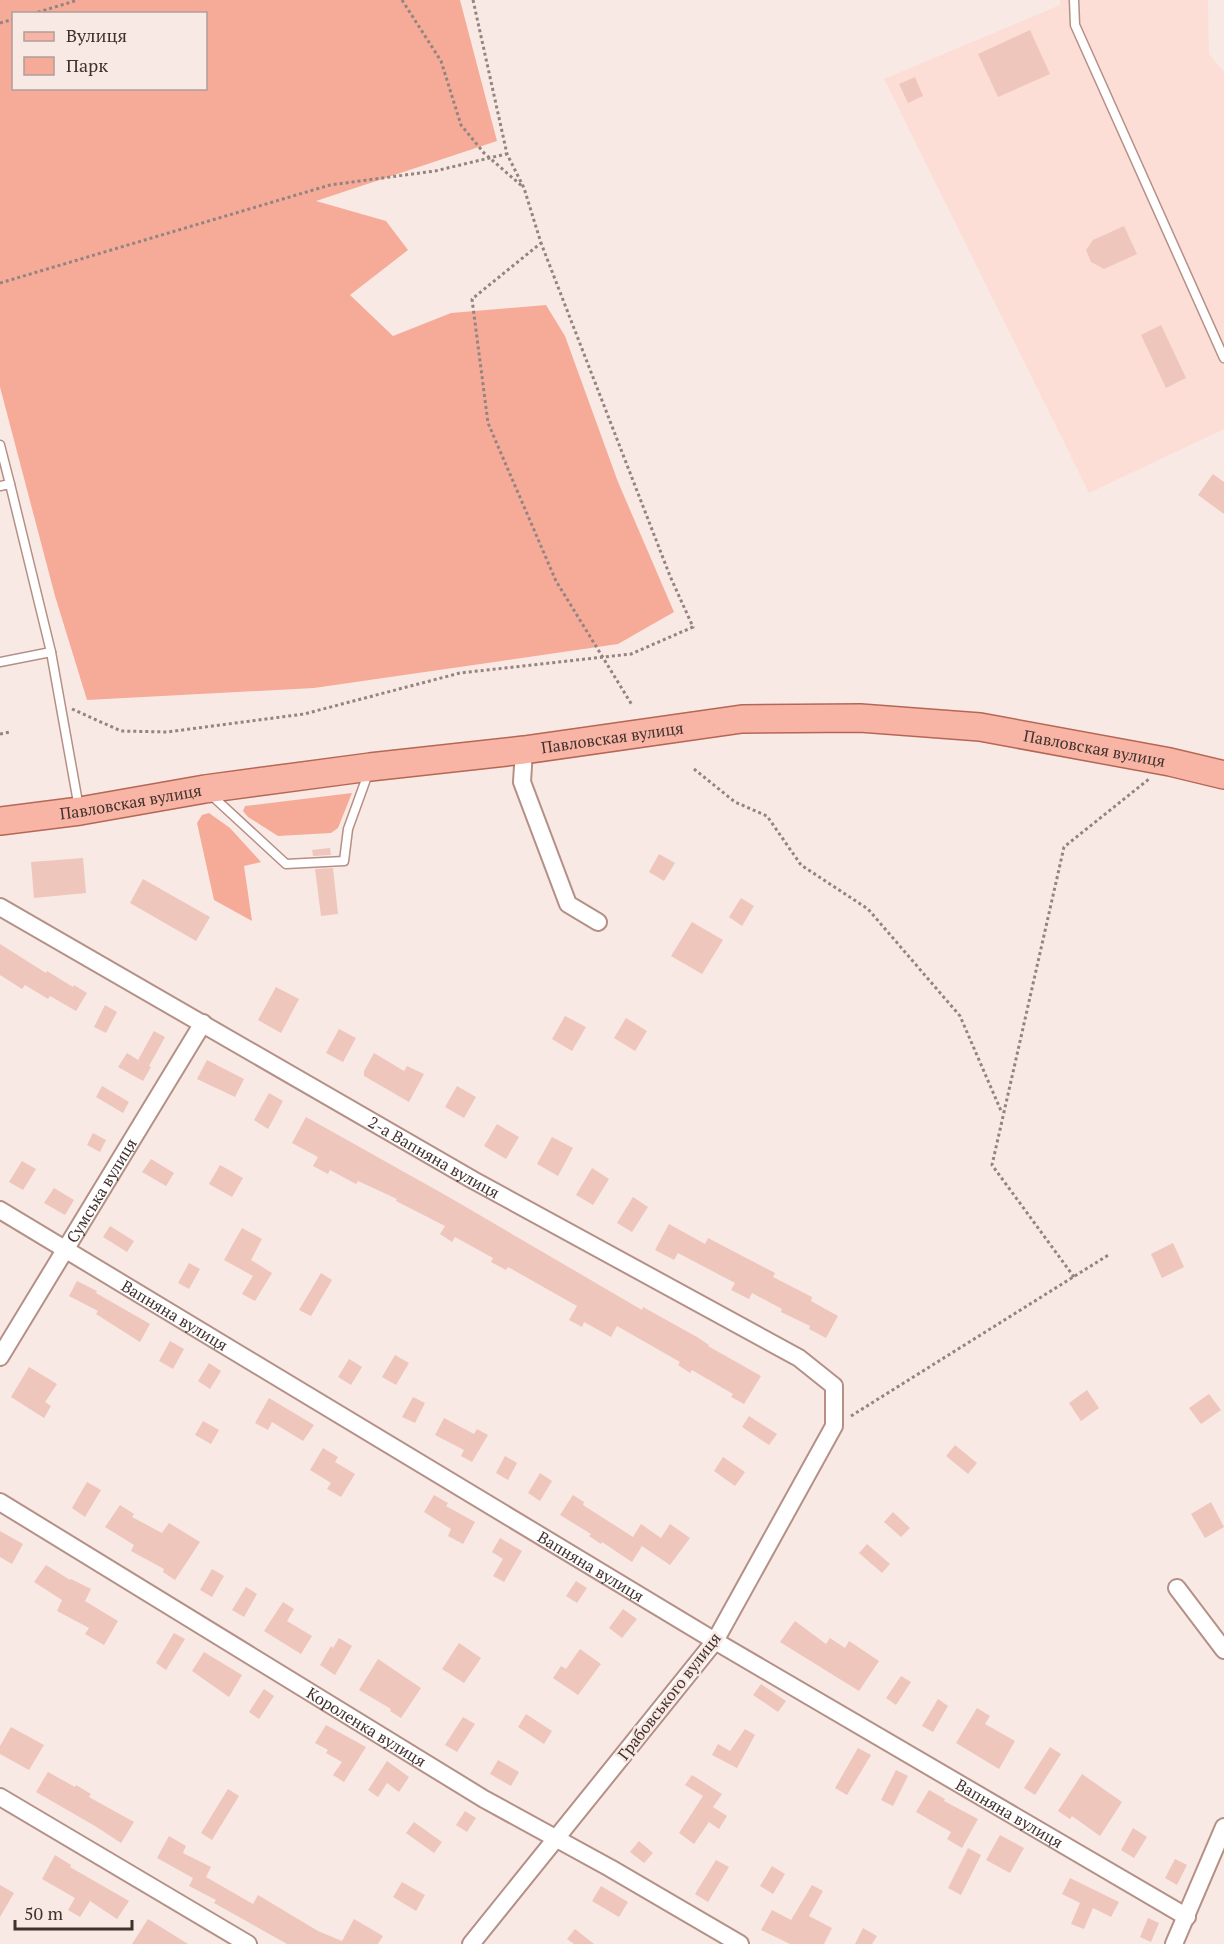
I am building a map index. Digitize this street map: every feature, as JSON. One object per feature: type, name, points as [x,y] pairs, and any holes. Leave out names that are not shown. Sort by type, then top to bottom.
[{"type":"main road","name":"Павловская вулиця","points":[[4,823],[205,789],[370,767],[524,750],[742,720],[860,718],[980,727],[1170,762],[1224,775]]},
{"type":"street","points":[[524,750],[522,782],[568,904],[598,922]]},
{"type":"street","name":"2-а Вапняна вулиця","points":[[0,907],[483,1185],[799,1358],[834,1386],[834,1426]]},
{"type":"street","name":"Сумська вулиця","points":[[0,1357],[203,1023]]},
{"type":"street","name":"Вапняна вулиця","points":[[0,1210],[715,1641],[1186,1917]]},
{"type":"street","name":"Грабовського вулиця","points":[[471,1944],[715,1641],[834,1426]]},
{"type":"street","name":"Короленка вулиця","points":[[0,1502],[484,1799],[555,1840],[610,1868],[740,1944]]},
{"type":"street","points":[[1177,1588],[1224,1650]]},
{"type":"street","points":[[0,1797],[248,1944]]},
{"type":"street","points":[[1174,1944],[1219,1850],[1224,1827]]},
{"type":"lane","points":[[1074,0],[1075,25],[1224,358]]},
{"type":"lane","points":[[0,445],[51,652],[80,811]]},
{"type":"lane","points":[[0,486],[10,484]]},
{"type":"lane","points":[[0,662],[51,652]]},
{"type":"lane","points":[[205,789],[286,864],[344,861],[348,829],[370,767]]},
{"type":"path","points":[[39,12],[78,0]]},
{"type":"path","points":[[402,0],[441,61],[461,125],[484,153],[524,188]]},
{"type":"path","points":[[60,704],[121,731],[167,732],[304,714],[460,673],[631,654],[693,627],[666,565],[542,243],[524,188],[507,154],[473,0]]},
{"type":"path","points":[[0,283],[330,185],[435,171],[507,154]]},
{"type":"path","points":[[542,243],[472,299],[488,423],[556,581],[632,705]]},
{"type":"path","points":[[0,734],[10,732]]},
{"type":"path","points":[[1074,1277],[992,1165],[1064,847],[1170,762]]},
{"type":"path","points":[[694,769],[735,802],[767,816],[801,865],[868,909],[960,1016],[1003,1115]]},
{"type":"path","points":[[834,1426],[1110,1254]]},
{"type":"shaded area","points":[[1060,0],[1208,0],[1209,54],[1224,72],[1224,429],[1089,493],[884,79],[1060,5]]},
{"type":"green space","points":[[0,0],[460,0],[497,141],[316,201],[386,221],[408,250],[350,295],[393,336],[451,313],[546,305],[565,336],[618,482],[674,612],[618,644],[314,688],[87,700],[55,596],[0,387]]},
{"type":"green space","points":[[352,793],[338,828],[331,833],[278,836],[248,817],[243,811],[245,806]]},
{"type":"green space","points":[[209,813],[230,828],[261,862],[244,866],[252,921],[214,900],[197,823],[202,815]]},
{"type":"building","points":[[1030,30],[1050,74],[998,97],[978,54]]},
{"type":"building","points":[[915,77],[923,96],[908,103],[899,84]]},
{"type":"building","points":[[1124,226],[1137,254],[1104,269],[1091,262],[1086,250],[1093,240]]},
{"type":"building","points":[[1161,325],[1186,378],[1166,388],[1141,335]]},
{"type":"building","points":[[1213,474],[1224,482],[1224,514],[1198,495]]},
{"type":"building","points":[[330,848],[331,855],[313,856],[312,850]]},
{"type":"building","points":[[659,854],[675,863],[664,881],[649,872]]},
{"type":"building","points":[[83,858],[86,893],[34,898],[31,862]]},
{"type":"building","points":[[333,868],[338,914],[321,916],[315,869]]},
{"type":"building","points":[[143,879],[210,917],[196,941],[130,903]]},
{"type":"building","points":[[741,898],[754,906],[742,926],[729,917]]},
{"type":"building","points":[[692,922],[723,940],[702,974],[671,956]]},
{"type":"building","points":[[0,944],[46,973],[47,971],[87,993],[76,1011],[50,996],[48,999],[25,985],[22,989],[0,975]]},
{"type":"building","points":[[276,987],[299,999],[281,1033],[258,1020]]},
{"type":"building","points":[[105,1005],[117,1012],[106,1033],[94,1027]]},
{"type":"building","points":[[565,1016],[586,1027],[572,1051],[552,1039]]},
{"type":"building","points":[[626,1018],[647,1031],[635,1051],[614,1038]]},
{"type":"building","points":[[339,1029],[356,1038],[343,1062],[326,1053]]},
{"type":"building","points":[[154,1031],[165,1037],[143,1081],[118,1067],[127,1053],[138,1060]]},
{"type":"building","points":[[374,1053],[404,1071],[407,1066],[424,1074],[409,1102],[364,1076],[364,1071]]},
{"type":"building","points":[[207,1060],[244,1079],[235,1097],[197,1079]]},
{"type":"building","points":[[102,1086],[129,1102],[123,1113],[96,1097]]},
{"type":"building","points":[[457,1086],[476,1097],[464,1118],[445,1107]]},
{"type":"building","points":[[269,1093],[283,1101],[268,1129],[254,1120]]},
{"type":"building","points":[[306,1117],[642,1310],[643,1307],[697,1337],[708,1346],[761,1376],[744,1404],[731,1397],[733,1394],[692,1370],[690,1373],[678,1365],[680,1362],[617,1326],[611,1337],[584,1322],[582,1327],[569,1320],[577,1306],[508,1267],[506,1270],[491,1262],[493,1258],[455,1237],[452,1242],[440,1234],[445,1226],[396,1201],[397,1199],[358,1181],[356,1184],[330,1170],[328,1174],[313,1166],[318,1157],[292,1143]]},
{"type":"building","points":[[497,1124],[519,1137],[506,1159],[484,1146]]},
{"type":"building","points":[[93,1133],[106,1140],[100,1152],[87,1145]]},
{"type":"building","points":[[552,1137],[573,1148],[558,1176],[537,1164]]},
{"type":"building","points":[[151,1159],[174,1173],[166,1186],[142,1172]]},
{"type":"building","points":[[22,1161],[36,1169],[23,1190],[9,1182]]},
{"type":"building","points":[[220,1165],[243,1178],[232,1197],[209,1184]]},
{"type":"building","points":[[592,1168],[609,1179],[593,1205],[576,1195]]},
{"type":"building","points":[[54,1188],[74,1200],[65,1215],[44,1203]]},
{"type":"building","points":[[633,1197],[648,1207],[632,1232],[617,1223]]},
{"type":"building","points":[[669,1224],[705,1244],[708,1238],[775,1273],[773,1277],[812,1297],[811,1301],[838,1316],[826,1338],[809,1329],[810,1326],[781,1312],[782,1309],[752,1293],[749,1299],[731,1290],[735,1283],[678,1253],[674,1260],[655,1250]]},
{"type":"building","points":[[110,1226],[134,1241],[127,1252],[103,1237]]},
{"type":"building","points":[[242,1228],[262,1239],[251,1260],[272,1273],[255,1301],[242,1294],[253,1276],[224,1260]]},
{"type":"building","points":[[1173,1243],[1184,1267],[1162,1278],[1151,1254]]},
{"type":"building","points":[[189,1263],[200,1269],[189,1289],[178,1283]]},
{"type":"building","points":[[321,1273],[332,1280],[311,1316],[299,1310]]},
{"type":"building","points":[[77,1281],[150,1324],[140,1342],[96,1314],[98,1311],[69,1296]]},
{"type":"building","points":[[170,1341],[184,1349],[173,1369],[159,1361]]},
{"type":"building","points":[[395,1355],[409,1363],[396,1385],[382,1377]]},
{"type":"building","points":[[349,1359],[362,1367],[351,1385],[338,1377]]},
{"type":"building","points":[[209,1363],[221,1371],[210,1389],[198,1381]]},
{"type":"building","points":[[29,1367],[57,1384],[45,1402],[51,1406],[44,1418],[11,1397]]},
{"type":"building","points":[[1087,1390],[1099,1408],[1081,1421],[1069,1403]]},
{"type":"building","points":[[1209,1394],[1221,1410],[1201,1424],[1189,1408]]},
{"type":"building","points":[[413,1397],[425,1403],[415,1423],[402,1417]]},
{"type":"building","points":[[269,1398],[314,1425],[303,1441],[272,1422],[268,1430],[255,1423]]},
{"type":"building","points":[[749,1416],[777,1434],[769,1445],[742,1427]]},
{"type":"building","points":[[444,1418],[474,1434],[477,1429],[488,1435],[472,1462],[461,1456],[464,1450],[435,1435]]},
{"type":"building","points":[[203,1421],[219,1430],[211,1444],[195,1435]]},
{"type":"building","points":[[955,1445],[977,1463],[968,1474],[946,1456]]},
{"type":"building","points":[[323,1448],[338,1457],[335,1462],[355,1474],[341,1497],[327,1489],[331,1483],[310,1470]]},
{"type":"building","points":[[505,1456],[517,1463],[508,1480],[496,1473]]},
{"type":"building","points":[[723,1457],[745,1472],[735,1486],[714,1471]]},
{"type":"building","points":[[540,1473],[552,1481],[540,1501],[528,1493]]},
{"type":"building","points":[[87,1482],[101,1490],[85,1517],[72,1508]]},
{"type":"building","points":[[434,1495],[448,1503],[446,1506],[475,1522],[463,1544],[448,1536],[451,1529],[424,1512]]},
{"type":"building","points":[[573,1495],[584,1502],[583,1505],[633,1537],[641,1524],[661,1538],[670,1524],[690,1538],[670,1565],[642,1546],[632,1562],[602,1542],[601,1544],[589,1536],[591,1534],[560,1515]]},
{"type":"building","points":[[1211,1502],[1224,1527],[1205,1538],[1191,1514]]},
{"type":"building","points":[[120,1505],[134,1514],[132,1517],[162,1533],[169,1523],[200,1542],[175,1580],[163,1572],[164,1569],[131,1551],[134,1545],[105,1527]]},
{"type":"building","points":[[893,1512],[910,1528],[901,1537],[884,1522]]},
{"type":"building","points":[[0,1531],[23,1544],[12,1564],[0,1557]]},
{"type":"building","points":[[500,1538],[522,1551],[504,1582],[493,1576],[503,1559],[492,1552]]},
{"type":"building","points":[[867,1544],[890,1564],[882,1573],[859,1553]]},
{"type":"building","points":[[46,1565],[70,1580],[91,1589],[85,1601],[118,1621],[104,1645],[85,1634],[89,1628],[57,1611],[62,1600],[34,1582]]},
{"type":"building","points":[[212,1569],[224,1576],[212,1597],[200,1590]]},
{"type":"building","points":[[576,1581],[587,1588],[577,1603],[566,1596]]},
{"type":"building","points":[[246,1587],[257,1594],[244,1617],[232,1610]]},
{"type":"building","points":[[283,1602],[294,1609],[287,1621],[312,1636],[301,1654],[264,1631]]},
{"type":"building","points":[[623,1609],[637,1619],[622,1638],[609,1628]]},
{"type":"building","points":[[795,1621],[826,1644],[830,1638],[845,1648],[849,1641],[879,1661],[859,1691],[780,1642]]},
{"type":"building","points":[[174,1633],[185,1639],[166,1670],[156,1663]]},
{"type":"building","points":[[339,1638],[352,1646],[335,1675],[320,1665],[331,1646],[333,1648]]},
{"type":"building","points":[[459,1643],[481,1658],[464,1683],[442,1669]]},
{"type":"building","points":[[580,1649],[601,1664],[578,1695],[553,1678],[561,1666],[566,1669]]},
{"type":"building","points":[[204,1652],[242,1675],[229,1697],[192,1671]]},
{"type":"building","points":[[378,1659],[421,1688],[401,1718],[390,1711],[391,1709],[359,1690]]},
{"type":"building","points":[[901,1676],[911,1682],[896,1705],[886,1698]]},
{"type":"building","points":[[761,1684],[786,1701],[778,1712],[753,1695]]},
{"type":"building","points":[[264,1689],[274,1696],[259,1719],[249,1712]]},
{"type":"building","points":[[938,1699],[948,1706],[933,1732],[922,1726]]},
{"type":"building","points":[[977,1708],[990,1716],[985,1724],[1015,1741],[999,1769],[956,1743]]},
{"type":"building","points":[[526,1714],[552,1731],[544,1744],[518,1727]]},
{"type":"building","points":[[463,1717],[475,1724],[457,1752],[445,1745]]},
{"type":"building","points":[[326,1725],[366,1747],[344,1782],[333,1775],[342,1762],[326,1753],[328,1750],[315,1743]]},
{"type":"building","points":[[11,1727],[44,1745],[29,1770],[0,1754],[0,1746]]},
{"type":"building","points":[[745,1729],[755,1735],[737,1768],[712,1755],[718,1744],[730,1751]]},
{"type":"building","points":[[1050,1747],[1061,1754],[1035,1795],[1024,1788]]},
{"type":"building","points":[[858,1748],[871,1755],[847,1795],[835,1788]]},
{"type":"building","points":[[498,1760],[519,1772],[511,1786],[490,1774]]},
{"type":"building","points":[[387,1761],[409,1777],[399,1792],[387,1783],[378,1797],[368,1790]]},
{"type":"building","points":[[896,1770],[908,1776],[893,1806],[881,1800]]},
{"type":"building","points":[[48,1772],[75,1787],[76,1785],[91,1794],[89,1797],[134,1822],[121,1843],[36,1792]]},
{"type":"building","points":[[1082,1774],[1122,1802],[1100,1836],[1072,1816],[1070,1819],[1058,1811]]},
{"type":"building","points":[[692,1775],[722,1794],[713,1807],[727,1816],[719,1829],[709,1822],[694,1844],[679,1833],[703,1796],[685,1785]]},
{"type":"building","points":[[228,1789],[239,1796],[212,1840],[201,1833]]},
{"type":"building","points":[[929,1790],[945,1799],[944,1801],[978,1819],[962,1848],[947,1839],[951,1832],[916,1812]]},
{"type":"building","points":[[465,1811],[476,1818],[467,1832],[456,1825]]},
{"type":"building","points":[[414,1822],[442,1842],[434,1853],[406,1833]]},
{"type":"building","points":[[1133,1828],[1147,1837],[1134,1858],[1121,1850]]},
{"type":"building","points":[[1000,1835],[1024,1848],[1010,1873],[986,1860]]},
{"type":"building","points":[[169,1836],[186,1846],[183,1853],[211,1867],[206,1877],[253,1904],[258,1895],[318,1931],[342,1941],[354,1919],[383,1936],[378,1944],[287,1944],[214,1903],[216,1900],[189,1886],[193,1878],[157,1858]]},
{"type":"building","points":[[639,1841],[653,1853],[644,1863],[630,1852]]},
{"type":"building","points":[[968,1848],[981,1855],[961,1895],[948,1888]]},
{"type":"building","points":[[55,1855],[71,1865],[70,1867],[129,1901],[117,1919],[90,1901],[80,1917],[68,1910],[75,1898],[42,1879]]},
{"type":"building","points":[[1175,1859],[1187,1865],[1177,1885],[1165,1878]]},
{"type":"building","points":[[716,1860],[729,1867],[708,1902],[695,1894]]},
{"type":"building","points":[[772,1866],[785,1874],[773,1894],[760,1886]]},
{"type":"building","points":[[1070,1878],[1119,1902],[1111,1917],[1093,1908],[1084,1929],[1071,1924],[1080,1903],[1062,1894]]},
{"type":"building","points":[[402,1882],[425,1895],[416,1911],[393,1897]]},
{"type":"building","points":[[0,1885],[14,1893],[0,1917]]},
{"type":"building","points":[[812,1885],[823,1891],[809,1916],[832,1928],[824,1944],[790,1944],[761,1930],[772,1910],[791,1920]]},
{"type":"building","points":[[601,1886],[628,1902],[619,1917],[592,1901]]},
{"type":"building","points":[[1148,1918],[1159,1923],[1151,1942],[1140,1937]]},
{"type":"building","points":[[148,1919],[188,1944],[132,1944]]},
{"type":"building","points":[[863,1928],[877,1936],[872,1944],[855,1944]]},
{"type":"building","points":[[575,1929],[594,1944],[574,1944],[567,1939]]}]
